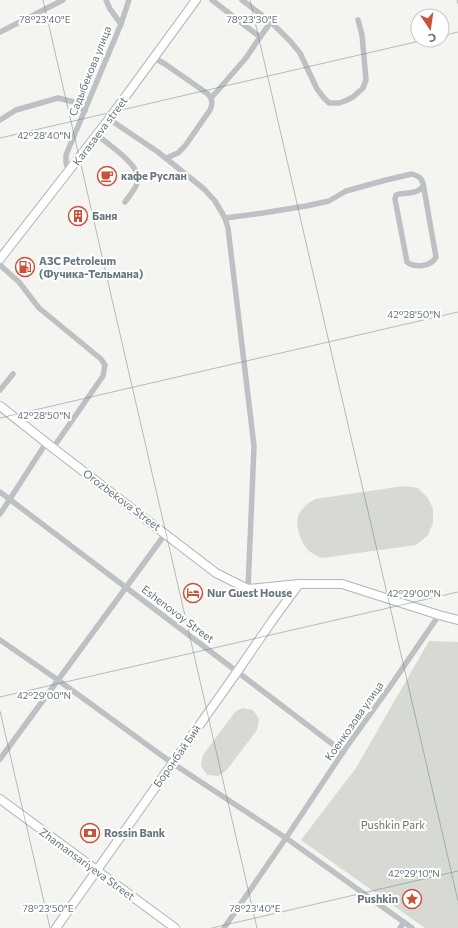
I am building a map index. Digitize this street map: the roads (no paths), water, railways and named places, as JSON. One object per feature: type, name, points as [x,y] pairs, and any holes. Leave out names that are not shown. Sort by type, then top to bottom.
[{"type":"street","points":[[0,32],[63,0]]},
{"type":"street","points":[[106,0],[110,9],[121,24]]},
{"type":"street","name":"Садыбекова улица","points":[[69,172],[66,163],[66,154],[121,24],[129,0]]},
{"type":"street","name":"Karasaeva street","points":[[0,259],[97,135],[196,0]]},
{"type":"street","points":[[212,0],[260,37]]},
{"type":"street","points":[[242,0],[271,22],[290,41],[300,53],[317,89],[329,103],[339,103],[353,97],[363,88],[366,80],[362,35],[358,20]]},
{"type":"street","points":[[166,158],[178,153],[185,146],[210,110],[212,105],[212,97],[246,58],[271,22]]},
{"type":"street","points":[[154,58],[212,97]]},
{"type":"street","points":[[0,120],[16,110],[58,98],[74,102],[85,111]]},
{"type":"street","points":[[109,119],[166,158],[204,189],[215,201],[225,218],[228,228],[254,446],[248,589],[299,584],[342,584],[439,616],[458,620]]},
{"type":"street","points":[[97,135],[122,154],[132,165],[136,173],[138,180],[135,188],[125,202]]},
{"type":"street","points":[[225,218],[306,206],[329,201],[346,191],[412,174],[418,176],[424,186],[436,257],[430,263],[424,265],[415,266],[410,265],[407,262],[394,199],[396,195],[418,191],[424,186]]},
{"type":"street","points":[[0,265],[19,282],[40,308],[101,358],[105,365],[103,376],[50,445],[0,514]]},
{"type":"street","points":[[0,390],[13,374]]},
{"type":"street","name":"Orozbekova Street","points":[[0,406],[216,573],[248,589]]},
{"type":"street","name":"Eshenovoy Street","points":[[0,492],[343,752]]},
{"type":"street","points":[[0,759],[166,533]]},
{"type":"street","name":"Боронбай Бий","points":[[56,928],[237,672],[272,620],[299,584]]},
{"type":"street","name":"Коенкозова улица","points":[[224,928],[343,752],[439,616]]},
{"type":"street","points":[[0,640],[58,680],[172,763],[286,838],[412,928]]},
{"type":"street","name":"Zhamansariyeva Street","points":[[0,799],[175,928]]},
{"type":"street","points":[[400,928],[404,922]]},
{"type":"place","name":"кафе Руслан","points":[[107,176]]},
{"type":"place","name":"Баня","points":[[78,216]]},
{"type":"place","name":"АЗС Petroleum (Фучика-Тельмана)","points":[[25,267]]},
{"type":"place","name":"Nur Guest House","points":[[193,593]]},
{"type":"place","name":"Rossin Bank","points":[[90,833]]},
{"type":"place","name":"Pushkin","points":[[412,899]]},
{"type":"park label","name":"Pushkin Park","points":[[393,825]]}]
